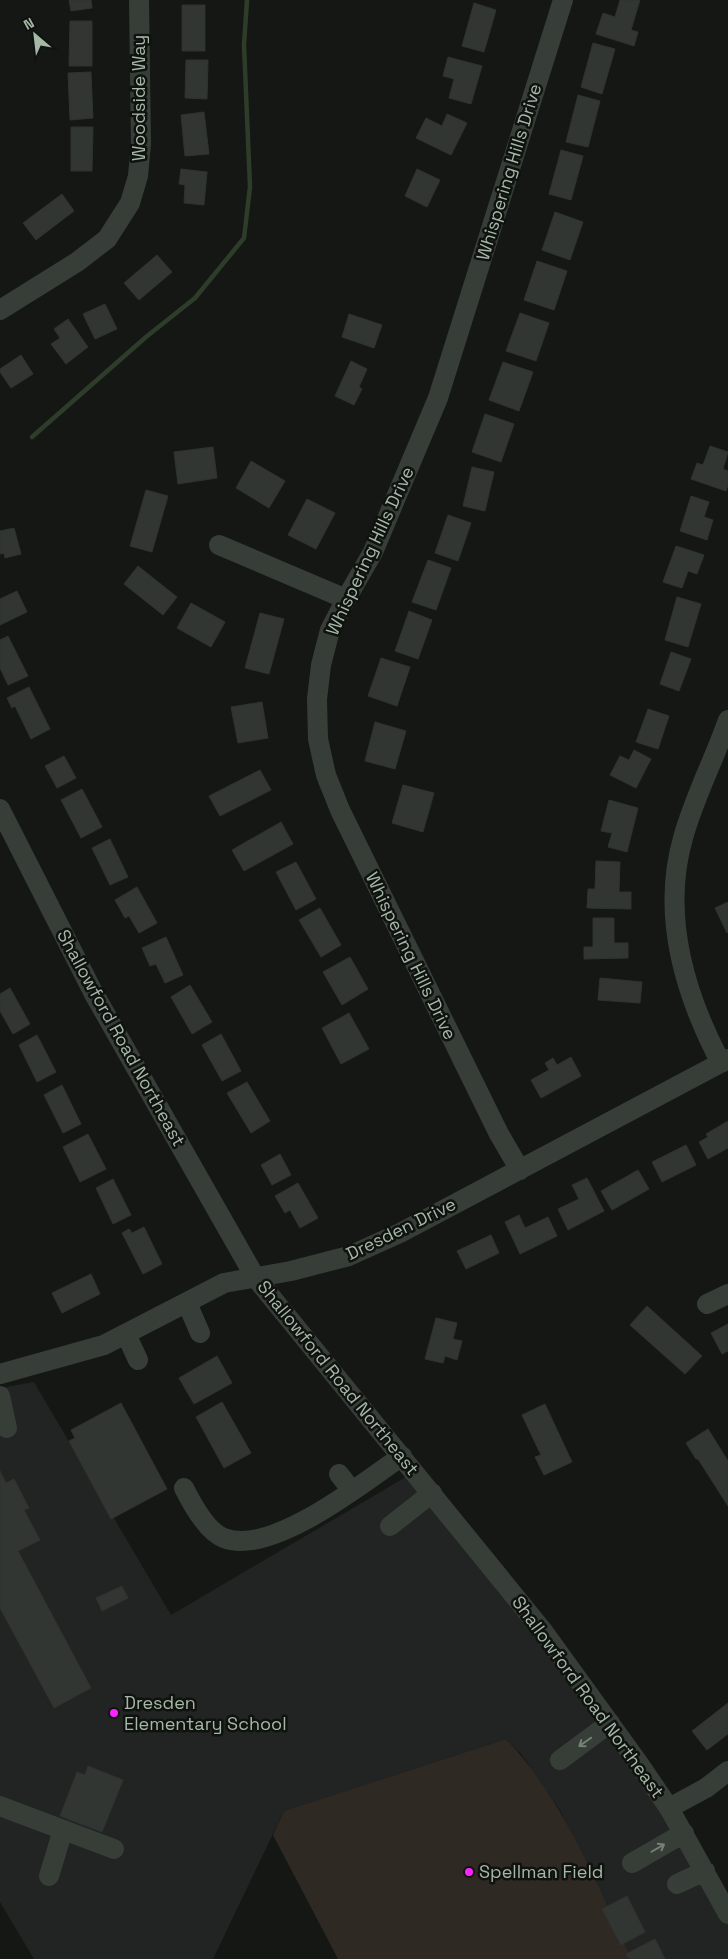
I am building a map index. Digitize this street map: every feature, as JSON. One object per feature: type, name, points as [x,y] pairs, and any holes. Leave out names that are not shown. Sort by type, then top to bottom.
[{"type":"street","name":"Woodside Way","points":[[0,310],[77,262],[107,239],[130,203],[138,176],[141,144],[139,0]]},
{"type":"street","name":"Whispering Hills Drive","points":[[520,1170],[500,1134],[344,819],[326,775],[318,739],[318,691],[321,665],[330,630],[373,552],[438,398],[563,0]]},
{"type":"street","points":[[220,545],[346,599]]},
{"type":"street","points":[[725,1061],[704,1027],[681,962],[674,906],[676,875],[683,838],[728,720]]},
{"type":"street","name":"Shallowford Road Northeast","points":[[0,809],[94,994],[255,1276],[543,1630],[668,1808],[684,1833],[728,1914]]},
{"type":"street","name":"Dresden Drive","points":[[0,1374],[104,1345],[224,1283],[291,1271],[349,1256],[400,1233],[725,1061]]},
{"type":"street","points":[[708,1304],[728,1294]]},
{"type":"street","points":[[186,1302],[200,1333]]},
{"type":"street","points":[[126,1334],[138,1360]]},
{"type":"street","points":[[0,1396],[7,1428]]},
{"type":"street","points":[[184,1488],[195,1510],[212,1530],[224,1538],[246,1542],[273,1536],[343,1498],[402,1456]]},
{"type":"street","points":[[338,1474],[352,1491]]},
{"type":"street","points":[[390,1526],[432,1493]]},
{"type":"street","points":[[560,1760],[610,1723]]},
{"type":"street","points":[[668,1808],[706,1788],[728,1771]]},
{"type":"street","points":[[0,1806],[114,1849]]},
{"type":"street","points":[[49,1876],[63,1830]]},
{"type":"street","points":[[632,1863],[684,1833]]},
{"type":"street","points":[[677,1884],[705,1871]]},
{"type":"shaded area","points":[[34,1382],[171,1615],[411,1474],[555,1639],[728,1897],[728,1959],[632,1959],[560,1810],[521,1754],[506,1739],[284,1811],[213,1959],[34,1959],[0,1902],[0,1388]]},
{"type":"shaded area","points":[[506,1739],[546,1789],[562,1816],[592,1872],[632,1959],[338,1959],[273,1835],[284,1811]]},
{"type":"building","points":[[69,0],[91,0],[92,8],[71,11]]},
{"type":"building","points":[[620,0],[640,0],[631,30],[638,32],[634,46],[596,34],[603,13],[615,17]]},
{"type":"building","points":[[474,3],[496,10],[484,52],[462,46]]},
{"type":"building","points":[[182,5],[205,5],[205,51],[182,51]]},
{"type":"building","points":[[70,21],[92,21],[92,66],[69,66]]},
{"type":"building","points":[[593,43],[615,49],[602,94],[581,87]]},
{"type":"building","points":[[448,57],[482,66],[471,104],[449,98],[454,79],[443,76]]},
{"type":"building","points":[[186,60],[208,60],[207,99],[185,98]]},
{"type":"building","points":[[91,72],[93,118],[70,120],[68,73]]},
{"type":"building","points":[[578,95],[600,101],[588,147],[566,142]]},
{"type":"building","points":[[204,112],[209,154],[185,156],[181,115]]},
{"type":"building","points":[[447,114],[467,123],[451,155],[416,138],[426,118],[442,126]]},
{"type":"building","points":[[71,127],[93,127],[92,171],[71,171]]},
{"type":"building","points":[[561,150],[583,156],[571,200],[549,194]]},
{"type":"building","points":[[181,169],[207,172],[204,205],[184,203],[185,185],[179,184]]},
{"type":"building","points":[[417,169],[440,180],[427,207],[405,196]]},
{"type":"building","points":[[62,194],[74,211],[36,240],[23,223]]},
{"type":"building","points":[[555,212],[583,222],[570,260],[542,250]]},
{"type":"building","points":[[157,255],[172,272],[139,300],[124,283]]},
{"type":"building","points":[[537,261],[567,271],[554,310],[524,300]]},
{"type":"building","points":[[105,304],[117,329],[95,339],[83,314]]},
{"type":"building","points":[[520,313],[549,323],[536,361],[506,351]]},
{"type":"building","points":[[349,314],[382,325],[374,348],[342,337]]},
{"type":"building","points":[[68,319],[88,347],[66,364],[51,344],[60,338],[54,329]]},
{"type":"building","points":[[21,355],[33,374],[11,388],[0,372],[0,369]]},
{"type":"building","points":[[351,361],[367,369],[359,387],[362,389],[354,405],[335,396]]},
{"type":"building","points":[[503,362],[533,372],[519,411],[489,400]]},
{"type":"building","points":[[485,414],[514,424],[501,462],[472,452]]},
{"type":"building","points":[[710,446],[728,452],[723,469],[728,471],[726,491],[691,479],[697,463],[703,465]]},
{"type":"building","points":[[213,447],[217,478],[178,484],[174,452]]},
{"type":"building","points":[[251,461],[285,481],[269,508],[236,488]]},
{"type":"building","points":[[472,467],[494,472],[485,511],[463,506]]},
{"type":"building","points":[[146,490],[168,496],[152,552],[130,546]]},
{"type":"building","points":[[691,496],[709,502],[704,517],[713,520],[707,540],[680,531]]},
{"type":"building","points":[[307,499],[335,513],[316,549],[288,535]]},
{"type":"building","points":[[448,515],[471,523],[458,561],[435,553]]},
{"type":"building","points":[[14,528],[21,554],[5,558],[4,553],[0,554],[0,531]]},
{"type":"building","points":[[676,546],[704,555],[697,574],[688,571],[682,588],[663,582]]},
{"type":"building","points":[[428,560],[451,568],[436,610],[412,602]]},
{"type":"building","points":[[138,566],[177,597],[163,615],[124,584]]},
{"type":"building","points":[[17,591],[27,612],[0,625],[0,599]]},
{"type":"building","points":[[677,597],[701,604],[688,647],[665,640]]},
{"type":"building","points":[[191,603],[225,622],[211,647],[177,628]]},
{"type":"building","points":[[409,611],[432,620],[418,659],[395,651]]},
{"type":"building","points":[[260,613],[284,619],[269,674],[245,668]]},
{"type":"building","points":[[8,636],[28,676],[8,685],[0,668],[0,640]]},
{"type":"building","points":[[671,652],[691,659],[679,691],[660,684]]},
{"type":"building","points":[[381,658],[410,667],[397,706],[368,696]]},
{"type":"building","points":[[29,687],[50,729],[31,739],[15,706],[12,708],[7,698]]},
{"type":"building","points":[[262,702],[268,738],[238,743],[231,707]]},
{"type":"building","points":[[648,709],[669,716],[658,749],[636,742]]},
{"type":"building","points":[[375,722],[406,731],[395,769],[365,761]]},
{"type":"building","points":[[634,750],[651,759],[636,788],[610,775],[620,756],[629,760]]},
{"type":"building","points":[[64,756],[76,778],[57,788],[45,766]]},
{"type":"building","points":[[260,770],[271,790],[220,816],[209,796]]},
{"type":"building","points":[[403,785],[434,793],[423,832],[392,823]]},
{"type":"building","points":[[82,789],[102,827],[81,838],[61,800]]},
{"type":"building","points":[[609,800],[638,808],[627,852],[608,847],[612,833],[601,831]]},
{"type":"building","points":[[281,822],[293,844],[244,871],[232,850]]},
{"type":"building","points":[[110,839],[128,877],[110,885],[92,848]]},
{"type":"building","points":[[596,861],[620,862],[619,892],[631,892],[631,909],[587,908],[588,889],[595,889]]},
{"type":"building","points":[[296,862],[316,899],[296,910],[276,872]]},
{"type":"building","points":[[137,887],[157,923],[139,933],[129,916],[125,918],[115,900]]},
{"type":"building","points":[[728,902],[728,932],[727,933],[715,908]]},
{"type":"building","points":[[320,908],[341,945],[321,957],[299,920]]},
{"type":"building","points":[[593,918],[614,918],[614,943],[628,943],[628,958],[584,959],[584,947],[593,947]]},
{"type":"building","points":[[166,937],[183,975],[165,983],[156,964],[150,966],[142,948]]},
{"type":"building","points":[[350,957],[368,989],[342,1005],[323,972]]},
{"type":"building","points":[[600,978],[642,982],[640,1003],[598,1000]]},
{"type":"building","points":[[190,985],[212,1022],[192,1034],[171,997]]},
{"type":"building","points":[[10,988],[30,1024],[13,1034],[0,1011],[0,994]]},
{"type":"building","points":[[349,1013],[369,1049],[341,1064],[322,1028]]},
{"type":"building","points":[[221,1034],[241,1071],[222,1081],[202,1045]]},
{"type":"building","points":[[37,1035],[56,1072],[37,1082],[19,1045]]},
{"type":"building","points":[[571,1057],[581,1076],[541,1098],[531,1080],[549,1070],[545,1063],[553,1058],[557,1065]]},
{"type":"building","points":[[247,1082],[270,1121],[251,1133],[227,1093]]},
{"type":"building","points":[[62,1085],[81,1124],[63,1133],[44,1095]]},
{"type":"building","points":[[728,1121],[728,1148],[708,1159],[699,1142],[708,1137],[706,1134]]},
{"type":"building","points":[[88,1134],[106,1169],[80,1182],[63,1147]]},
{"type":"building","points":[[686,1145],[696,1165],[662,1182],[652,1162]]},
{"type":"building","points":[[280,1154],[291,1175],[272,1185],[261,1165]]},
{"type":"building","points":[[638,1170],[649,1189],[612,1210],[601,1191]]},
{"type":"building","points":[[587,1178],[604,1211],[568,1230],[558,1209],[579,1199],[572,1185]]},
{"type":"building","points":[[113,1179],[131,1215],[113,1224],[96,1188]]},
{"type":"building","points":[[298,1183],[318,1218],[300,1228],[290,1210],[285,1213],[275,1196]]},
{"type":"building","points":[[519,1215],[525,1228],[548,1217],[557,1236],[520,1254],[505,1222]]},
{"type":"building","points":[[144,1227],[162,1264],[143,1274],[122,1233],[129,1229],[132,1233]]},
{"type":"building","points":[[491,1235],[499,1253],[466,1269],[457,1251]]},
{"type":"building","points":[[91,1274],[100,1294],[62,1313],[52,1293]]},
{"type":"building","points":[[647,1306],[702,1356],[685,1374],[630,1325]]},
{"type":"building","points":[[436,1318],[457,1323],[453,1339],[462,1341],[457,1360],[445,1356],[443,1363],[425,1359]]},
{"type":"building","points":[[728,1324],[728,1351],[722,1354],[711,1333]]},
{"type":"building","points":[[217,1356],[232,1383],[194,1404],[179,1378]]},
{"type":"building","points":[[222,1402],[251,1453],[224,1468],[196,1417]]},
{"type":"building","points":[[121,1403],[167,1489],[111,1519],[69,1441],[75,1438],[71,1430]]},
{"type":"building","points":[[545,1404],[572,1462],[544,1475],[535,1457],[541,1455],[522,1415]]},
{"type":"building","points":[[708,1429],[728,1461],[728,1506],[686,1443]]},
{"type":"building","points":[[0,1471],[6,1483],[14,1479],[29,1508],[24,1510],[40,1540],[18,1551],[91,1688],[54,1708],[0,1608]]},
{"type":"building","points":[[122,1586],[128,1598],[102,1611],[96,1598]]},
{"type":"building","points":[[728,1703],[728,1734],[707,1750],[692,1731]]},
{"type":"building","points":[[88,1766],[123,1780],[102,1832],[60,1816],[77,1772],[85,1775]]},
{"type":"building","points":[[627,1896],[645,1932],[621,1945],[602,1909]]},
{"type":"building","points":[[655,1939],[665,1959],[629,1959],[626,1954]]},
{"type":"waterway","points":[[32,437],[146,337],[195,298],[244,238],[250,187],[244,45],[247,0]]},
{"type":"place","name":"Dresden Elementary School","points":[[114,1713]]},
{"type":"place","name":"Spellman Field","points":[[469,1872]]}]
